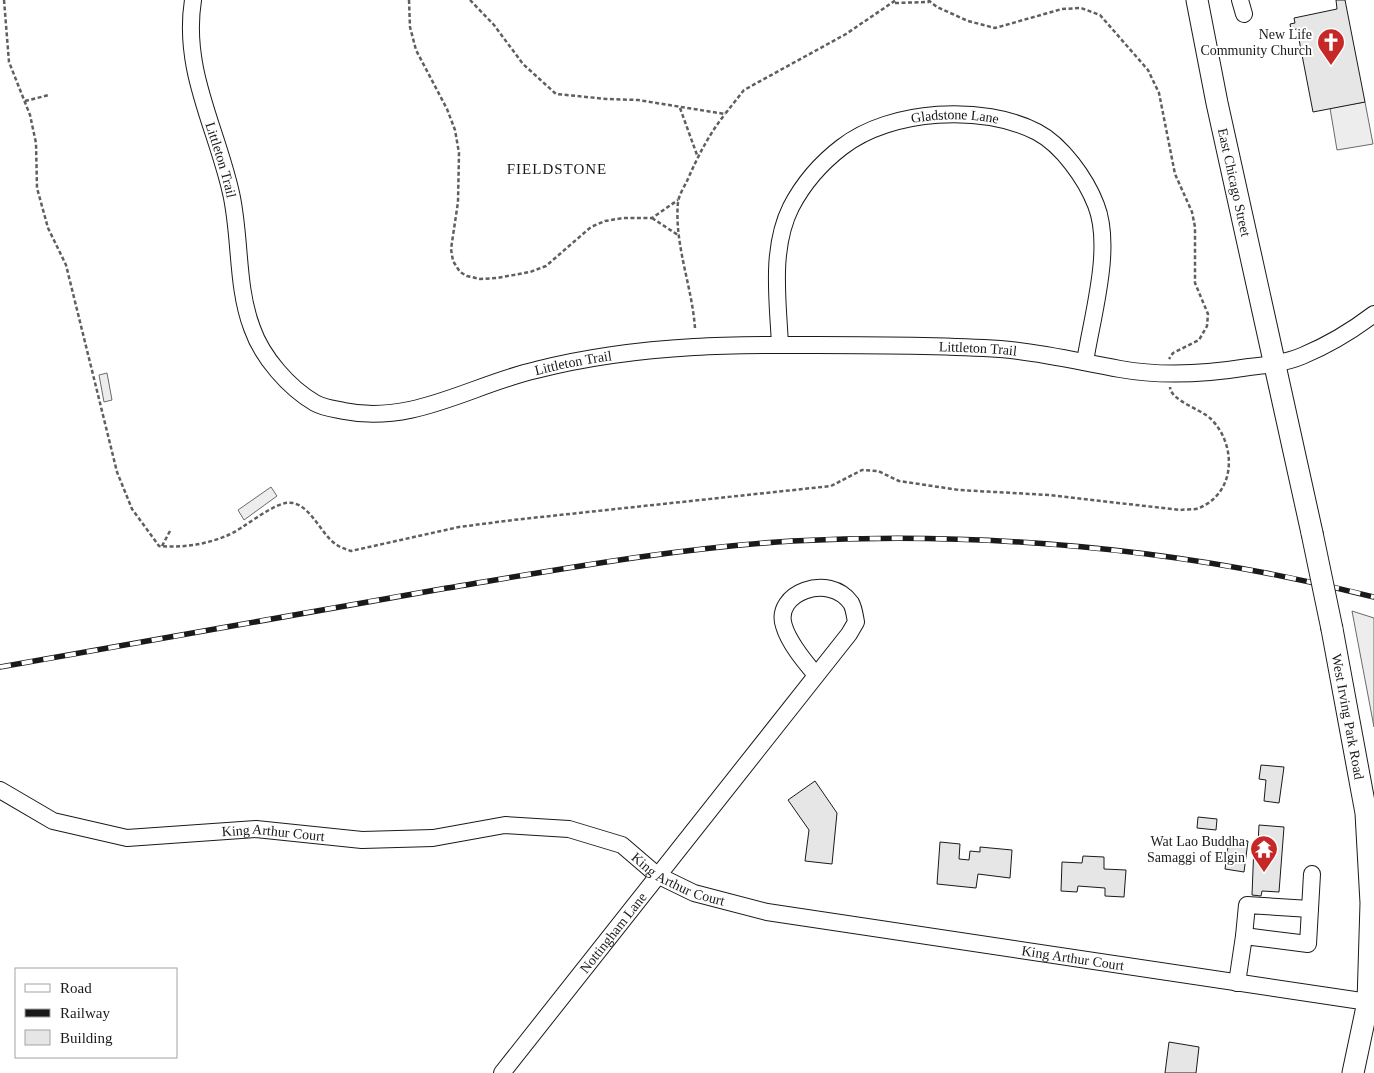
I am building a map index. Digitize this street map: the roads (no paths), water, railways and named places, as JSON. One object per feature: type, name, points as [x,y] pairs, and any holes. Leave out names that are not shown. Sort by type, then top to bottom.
[{"type":"main road","name":"East Chicago Street","points":[[1197,0],[1217,103],[1274,364]]},
{"type":"main road","name":"West Irving Park Road","points":[[1274,364],[1332,629],[1366,813],[1371,903],[1368,1002],[1353,1073]]},
{"type":"street","name":"Littleton Trail","points":[[193,0],[190,21],[192,55],[231,194],[244,298],[252,328],[263,351],[282,375],[315,403],[360,414],[381,416],[407,412],[482,385],[533,370],[626,353],[695,346],[938,345],[1006,350],[1085,362],[1122,370],[1168,375],[1202,374],[1274,364],[1301,356],[1361,324],[1374,314]]},
{"type":"street","name":"Gladstone Lane","points":[[780,346],[778,246],[790,209],[802,188],[842,147],[867,132],[921,117],[971,114],[1011,121],[1039,133],[1060,151],[1080,175],[1096,205],[1102,229],[1103,258],[1085,362]]},
{"type":"street","name":"Nottingham Lane","points":[[502,1073],[816,674],[856,622],[852,605],[838,591],[825,587],[808,589],[796,595],[786,606],[783,624],[799,654],[816,674]]},
{"type":"street","name":"King Arthur Court","points":[[0,790],[53,821],[127,838],[256,829],[375,840],[433,838],[505,824],[569,828],[622,845],[657,875],[694,893],[767,912],[1368,1002]]},
{"type":"street","points":[[1244,936],[1308,944],[1312,874]]},
{"type":"street","points":[[1237,983],[1247,905],[1310,909]]},
{"type":"railway","points":[[0,667],[576,567],[662,554],[792,541],[939,539],[1085,547],[1230,567],[1302,580],[1374,597]]},
{"type":"place","name":"New Life Community Church","points":[[1331,66]]},
{"type":"place","name":"Wat Lao Buddha Samaggi of Elgin","points":[[1264,873]]},
{"type":"district","name":"FIELDSTONE","points":[[557,169]]}]
